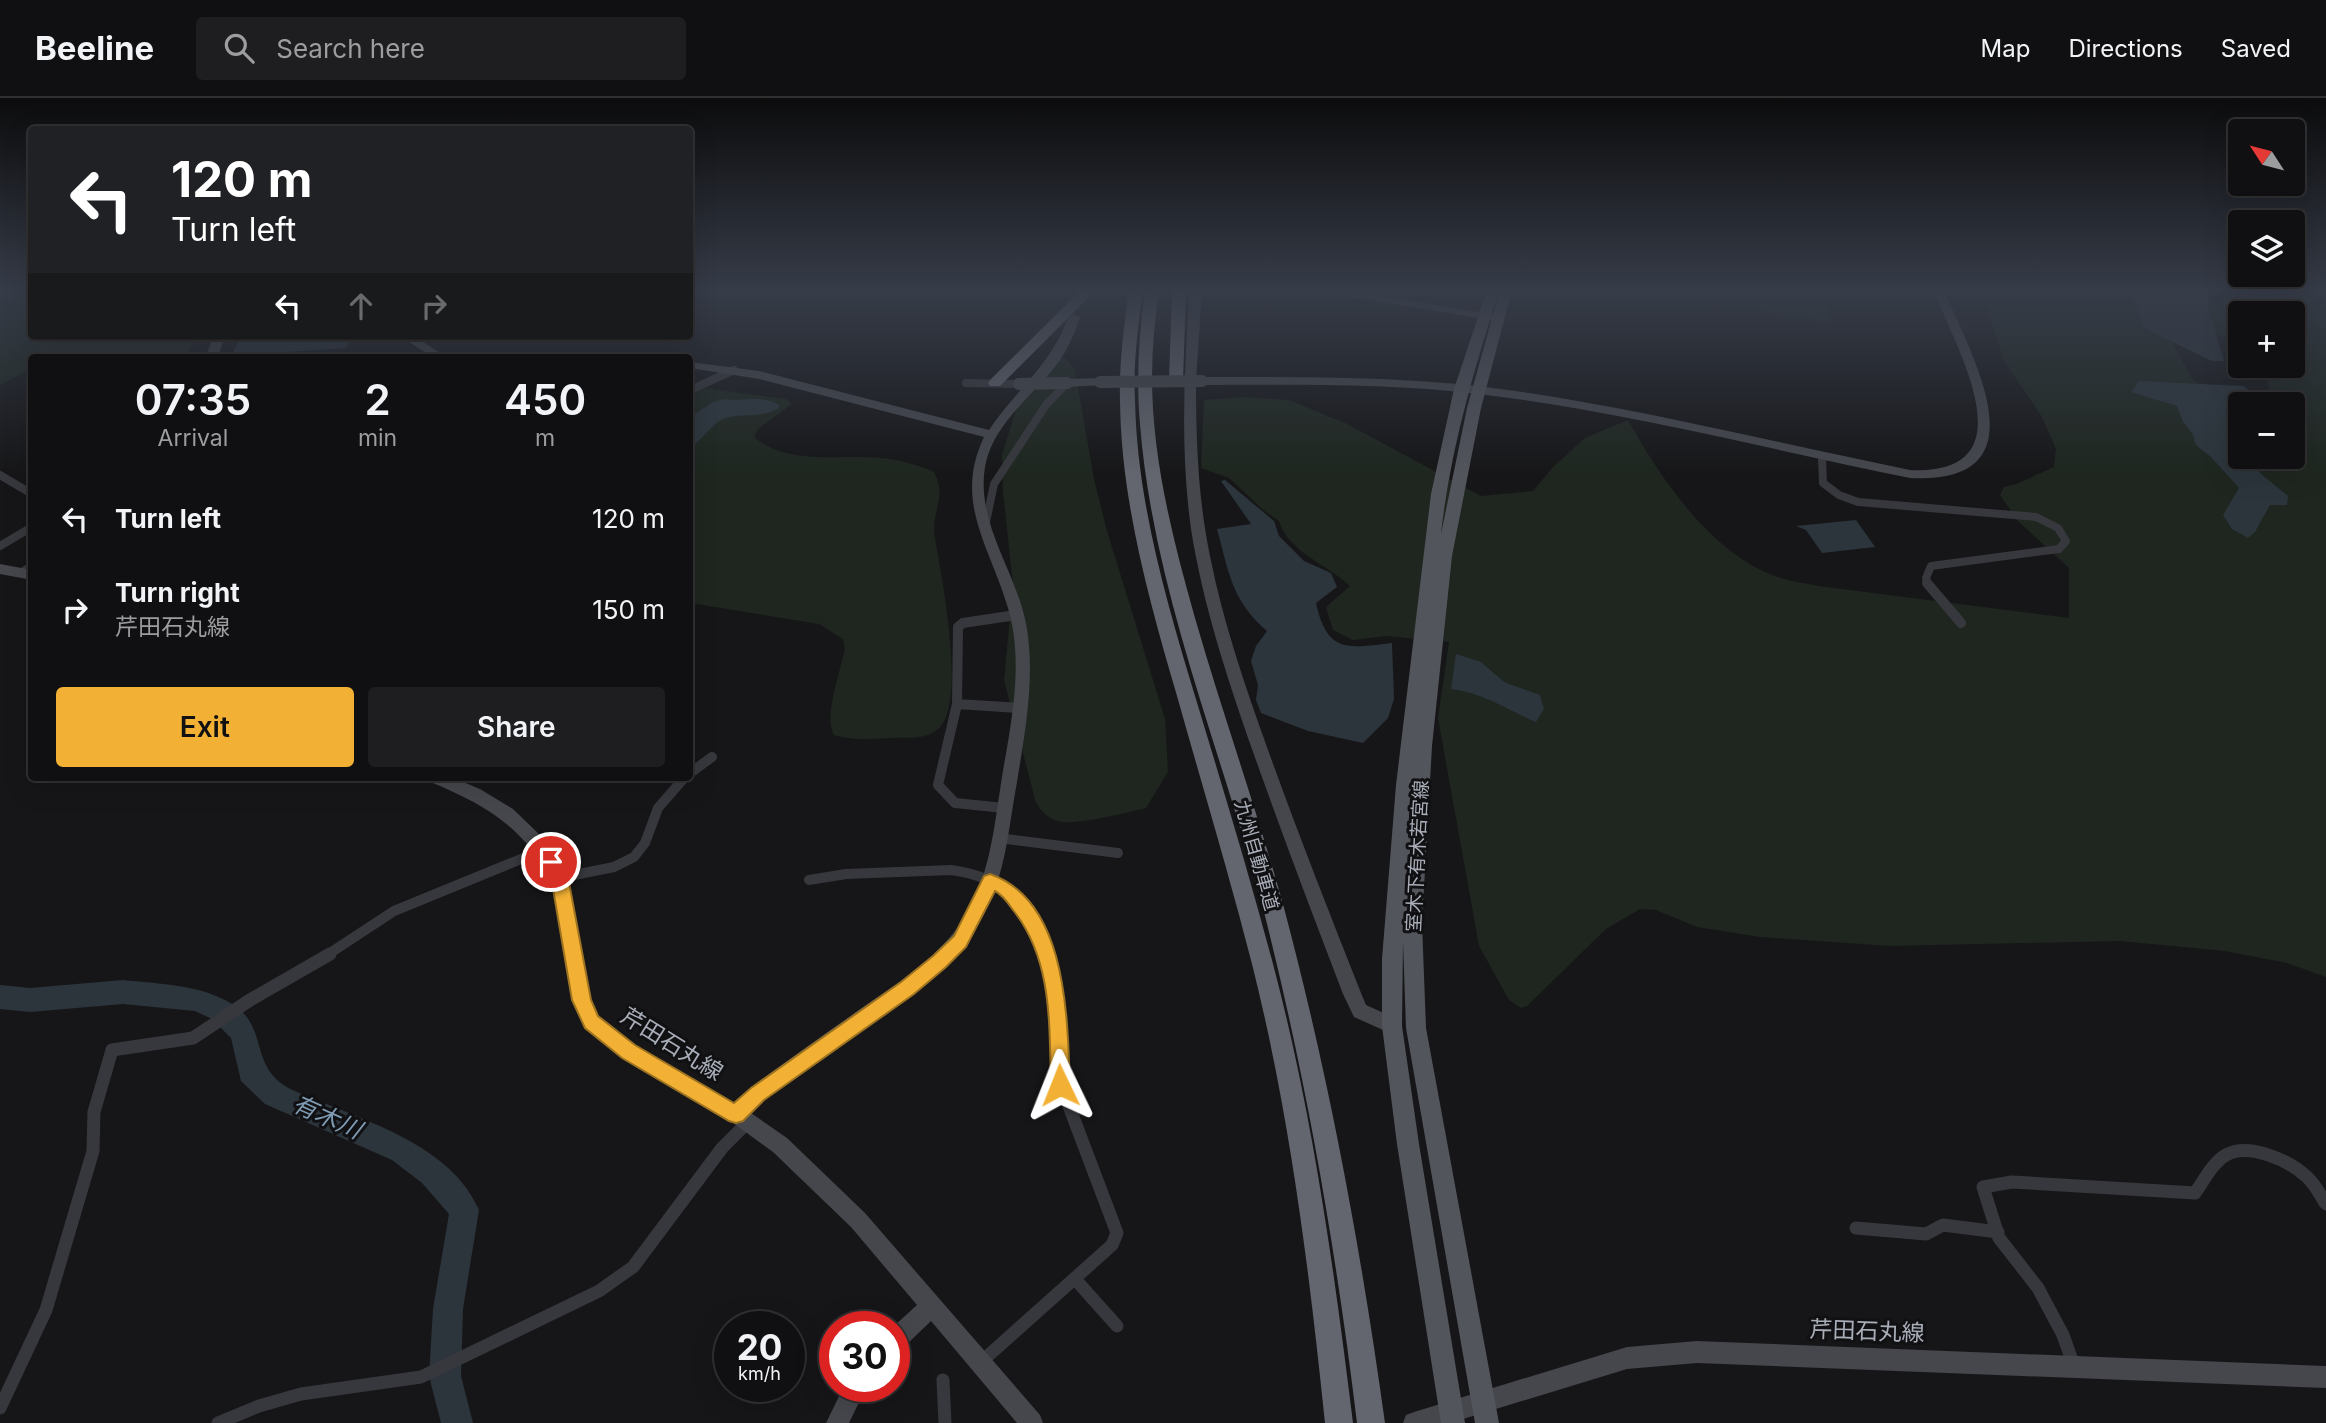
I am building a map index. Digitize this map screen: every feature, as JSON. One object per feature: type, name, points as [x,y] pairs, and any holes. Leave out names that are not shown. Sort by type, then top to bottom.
[{"type":"highway","points":[[995,383],[1027,352]]},
{"type":"highway","name":"九州自動車道","points":[[1128,352],[1129,438],[1142,526],[1174,656],[1271,998],[1301,1140],[1325,1295],[1339,1423]]},
{"type":"highway","name":"九州自動車道","points":[[1145,352],[1146,425],[1153,477],[1175,578],[1269,892],[1296,995],[1326,1128],[1348,1255],[1371,1423]]},
{"type":"highway","points":[[1176,377],[1177,352]]},
{"type":"main road","name":"室木下有木若宮線","points":[[1452,1417],[1392,1026],[1392,959],[1402,822],[1426,580],[1438,494],[1481,352]]},
{"type":"main road","name":"室木下有木若宮線","points":[[1470,390],[1444,556],[1427,701],[1412,923],[1412,972],[1416,1028],[1424,1079],[1485,1413]]},
{"type":"street","points":[[218,1423],[259,1406],[300,1394],[421,1377],[599,1291],[633,1267],[681,1206],[757,1094],[907,988],[960,941],[978,910],[990,881],[1020,708],[1024,666],[1016,615],[985,529],[977,487],[989,434],[1057,352]]},
{"type":"street","points":[[1192,352],[1191,469],[1198,529],[1221,638],[1286,824],[1352,994],[1360,1011],[1392,1026]]},
{"type":"street","points":[[966,383],[1067,383],[1176,377],[1202,381],[1345,380],[1470,390],[1591,408],[1922,476],[1946,474],[1969,463],[1982,439],[1984,412],[1961,352]]},
{"type":"street","points":[[693,365],[734,370],[989,434]]},
{"type":"street","points":[[693,389],[734,370]]},
{"type":"street","points":[[985,529],[994,484],[1046,405],[1067,383]]},
{"type":"street","points":[[1822,457],[1823,484],[1843,498],[1870,503],[2036,517],[2057,526],[2064,534],[2066,541],[2059,549],[1931,566],[1926,578],[1928,586],[1961,623]]},
{"type":"street","points":[[0,475],[28,492]]},
{"type":"street","points":[[0,546],[28,529]]},
{"type":"street","points":[[0,569],[28,571]]},
{"type":"street","points":[[1004,808],[956,803],[938,785],[957,704],[958,627],[963,623],[1016,615]]},
{"type":"street","points":[[957,704],[1020,708]]},
{"type":"street","points":[[693,771],[712,757]]},
{"type":"street","name":"芹田石丸線","points":[[444,781],[492,801],[521,822],[543,850],[559,877],[582,1000],[591,1022],[628,1051],[742,1118],[780,1145],[858,1220],[1032,1423]]},
{"type":"street","points":[[559,877],[605,868],[635,857],[643,849],[650,822],[661,802],[681,781]]},
{"type":"street","points":[[998,838],[1118,853]]},
{"type":"street","points":[[0,1408],[46,1310],[93,1151],[94,1112],[111,1049],[193,1038],[250,1000],[304,971],[394,911],[543,850]]},
{"type":"street","points":[[809,880],[846,874],[873,875],[932,870],[965,872],[1005,887],[1029,917],[1048,955],[1057,999],[1060,1085],[1117,1233],[1112,1245],[981,1362]]},
{"type":"street","points":[[2074,1366],[2063,1335],[2038,1288],[1999,1238],[1983,1187],[2012,1182],[2195,1194],[2225,1155],[2240,1150],[2264,1155],[2290,1166],[2307,1177],[2326,1204]]},
{"type":"street","points":[[1856,1228],[1926,1234],[1943,1225],[1998,1232]]},
{"type":"street","points":[[1074,1279],[1117,1326]]},
{"type":"street","points":[[910,1326],[932,1305]]},
{"type":"street","name":"芹田石丸線","points":[[1415,1423],[1485,1413],[1601,1366],[1658,1354],[1743,1353],[2326,1377]]},
{"type":"street","points":[[943,1380],[945,1423]]},
{"type":"street","points":[[837,1423],[848,1402]]},
{"type":"shaded area","points":[[0,352],[188,352],[187,354],[28,354],[28,371],[0,385]]},
{"type":"shaded area","points":[[234,352],[289,352],[257,354]]},
{"type":"shaded area","points":[[2001,352],[2177,352],[2192,379],[2207,391],[2228,395],[2228,469],[2305,469],[2305,392],[2266,392],[2269,387],[2267,378],[2305,378],[2305,352],[2326,352],[2326,977],[2287,963],[2225,951],[2120,941],[1890,946],[1760,937],[1697,927],[1656,910],[1640,909],[1606,929],[1527,1006],[1521,1008],[1509,1000],[1479,946],[1438,718],[1449,642],[1386,636],[1353,640],[1333,630],[1326,607],[1350,586],[1300,550],[1284,532],[1279,521],[1229,478],[1201,468],[1204,400],[1245,397],[1289,400],[1345,423],[1481,496],[1533,491],[1553,467],[1585,438],[1628,420],[1656,467],[1691,513],[1733,553],[1756,568],[1786,579],[1818,586],[2069,618],[2069,568],[2018,521],[2000,495],[2004,487],[2054,467],[2056,449],[2042,417],[2004,361]]},
{"type":"shaded area","points":[[2193,352],[2221,352],[2224,361],[2212,361]]},
{"type":"shaded area","points":[[1054,357],[1064,357],[1075,370],[1094,479],[1107,531],[1165,719],[1168,772],[1146,808],[1104,818],[1070,822],[1057,821],[1043,812],[1036,803],[1004,680],[1013,585],[1003,492],[1002,455],[1026,388]]},
{"type":"shaded area","points":[[2139,381],[2243,386],[2252,392],[2228,392],[2228,469],[2258,469],[2288,496],[2287,505],[2270,505],[2255,532],[2248,538],[2232,529],[2223,515],[2239,488],[2211,457],[2196,445],[2177,406],[2131,392]]},
{"type":"shaded area","points":[[704,388],[787,399],[792,404],[758,429],[754,437],[782,452],[814,457],[887,459],[933,471],[939,488],[934,528],[952,666],[947,714],[934,732],[917,737],[871,739],[834,735],[831,727],[832,706],[845,649],[843,639],[819,624],[693,603],[693,393]]},
{"type":"shaded area","points":[[724,399],[759,399],[773,402],[779,405],[779,408],[766,413],[723,419],[693,446],[693,415],[713,402]]},
{"type":"shaded area","points":[[1225,480],[1274,521],[1279,536],[1304,561],[1331,573],[1337,587],[1316,603],[1326,631],[1333,639],[1352,646],[1392,643],[1394,699],[1388,718],[1363,743],[1308,731],[1261,713],[1256,700],[1258,685],[1251,661],[1256,646],[1267,631],[1246,608],[1233,584],[1217,529],[1251,524],[1221,481]]},
{"type":"shaded area","points":[[1856,520],[1875,547],[1822,553],[1806,530],[1796,526]]},
{"type":"shaded area","points":[[1456,654],[1481,662],[1504,682],[1540,695],[1544,709],[1536,722],[1485,698],[1451,689]]},
{"type":"waterway","name":"有木川","points":[[0,997],[30,1000],[123,992],[197,1000],[221,1011],[243,1032],[251,1072],[275,1095],[402,1150],[432,1173],[464,1210],[448,1309],[445,1376],[457,1423]]},
{"type":"route","points":[[551,862],[559,877],[585,1014],[608,1038],[736,1114],[757,1094],[907,988],[939,962],[960,941],[978,910],[990,881],[1005,887],[1029,917],[1048,955],[1057,999],[1060,1085]]}]
